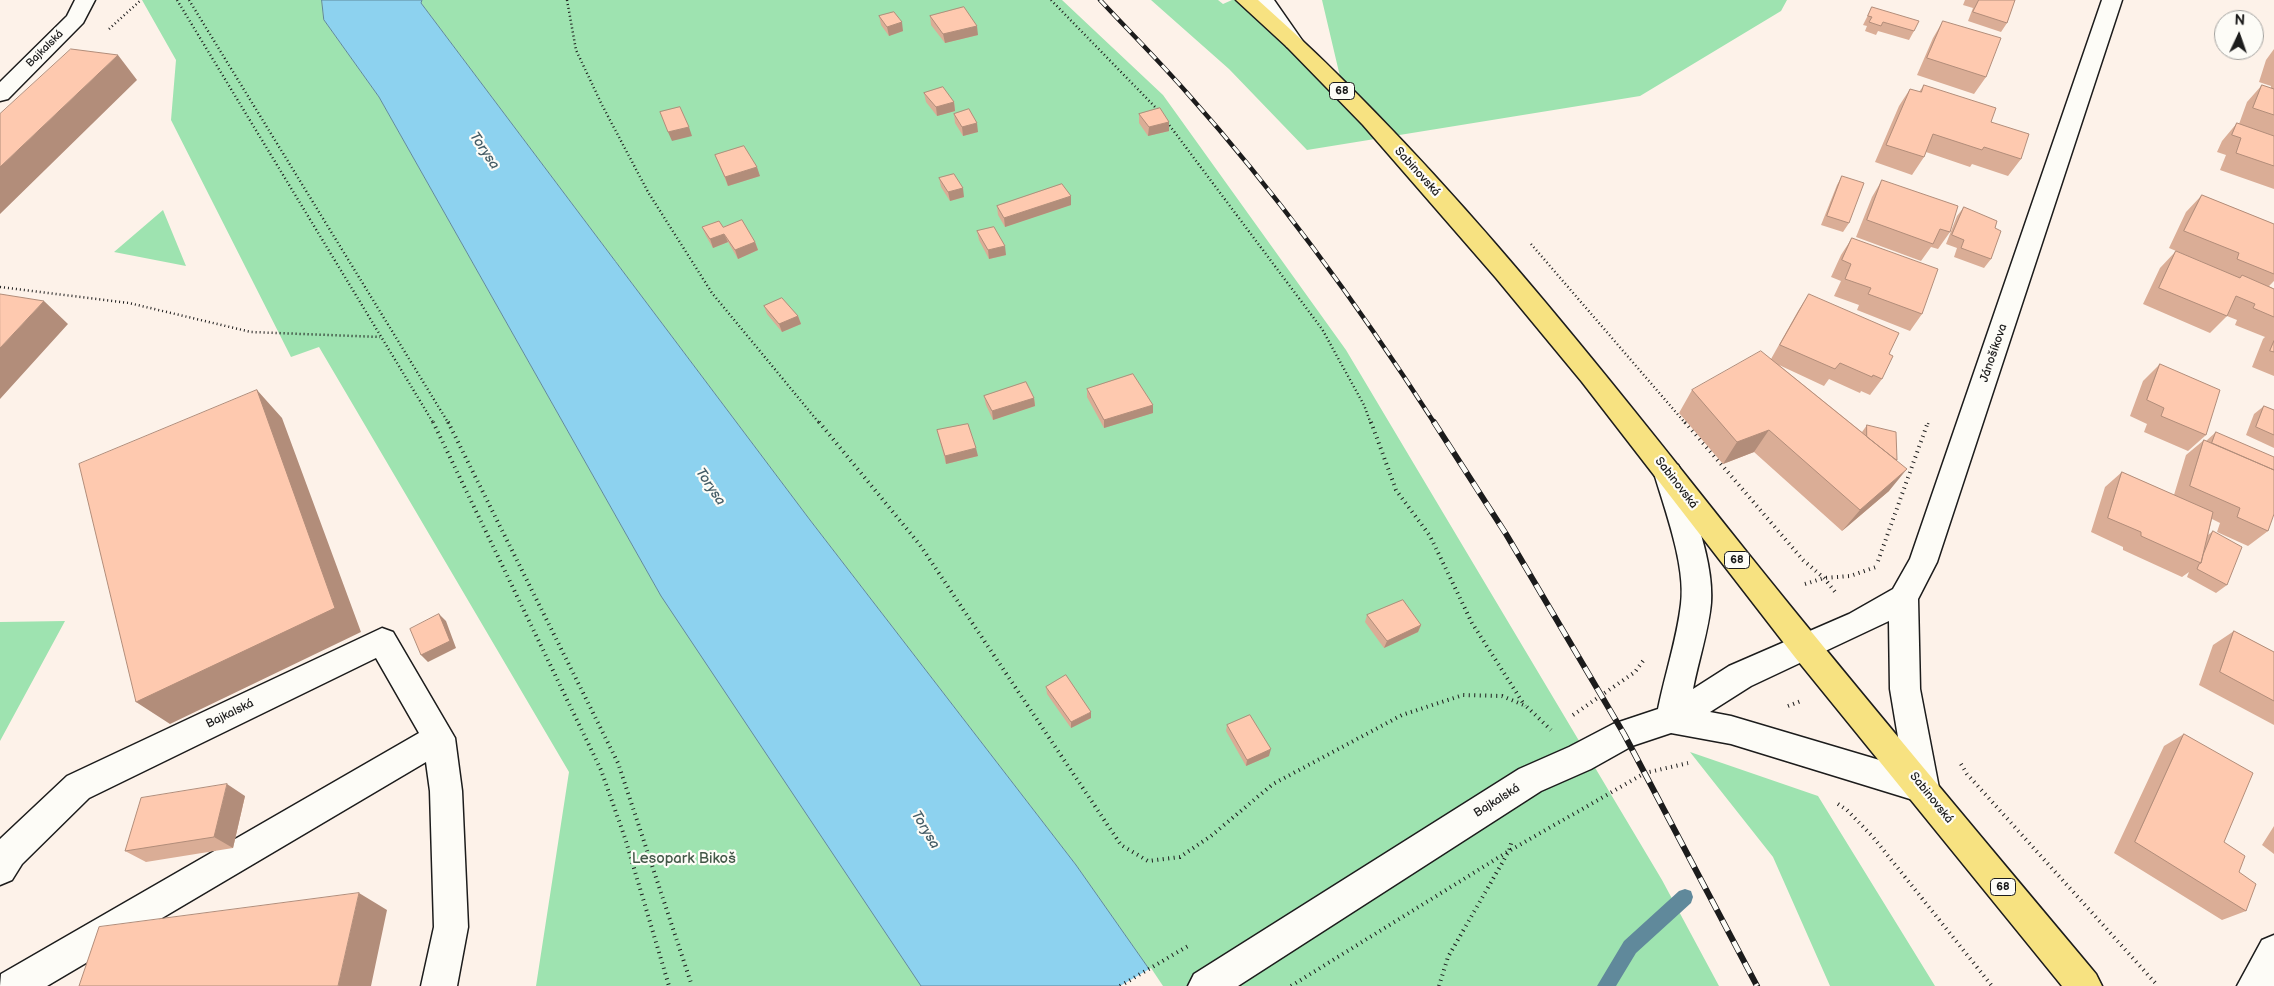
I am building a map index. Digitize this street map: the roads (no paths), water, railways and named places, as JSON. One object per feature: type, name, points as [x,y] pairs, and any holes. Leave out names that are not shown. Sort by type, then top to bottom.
[{"type":"main road","name":"Sabinovská","points":[[1246,0],[1294,43],[1371,120],[1505,272],[1668,473],[1805,647],[1923,788],[2084,986]]},
{"type":"street","name":"Bajkalská","points":[[0,94],[76,19],[85,0]]},
{"type":"street","points":[[1264,0],[1294,43]]},
{"type":"street","name":"Jánošíkova","points":[[1903,598],[1924,562],[2112,0]]},
{"type":"street","points":[[1668,473],[1688,542],[1695,579],[1696,603],[1672,719],[1731,730],[1923,788],[1906,690],[1903,598],[1859,623],[1805,647]]},
{"type":"street","name":"Bajkalská","points":[[0,868],[10,852],[78,787],[382,641],[439,738],[446,791],[451,927],[439,986]]},
{"type":"street","name":"Bajkalská","points":[[1206,986],[1530,780],[1580,758],[1624,734],[1672,719],[1740,676],[1805,647]]},
{"type":"street","points":[[13,986],[439,738]]},
{"type":"street","points":[[89,977],[104,933]]},
{"type":"street","points":[[2255,986],[2274,952]]},
{"type":"water","name":"Torysa","points":[[322,0],[422,0],[421,3],[810,520],[1076,865],[1161,986],[921,986],[661,596],[379,97],[324,20]]},
{"type":"waterway","points":[[1606,986],[1630,947],[1685,897]]},
{"type":"railway","points":[[1100,0],[1188,94],[1255,172],[1318,254],[1378,338],[1435,424]]},
{"type":"railway","points":[[1434,422],[1506,534],[1624,734],[1757,986]]},
{"type":"park label","name":"Lesopark Bikoš","points":[[684,859]]}]
